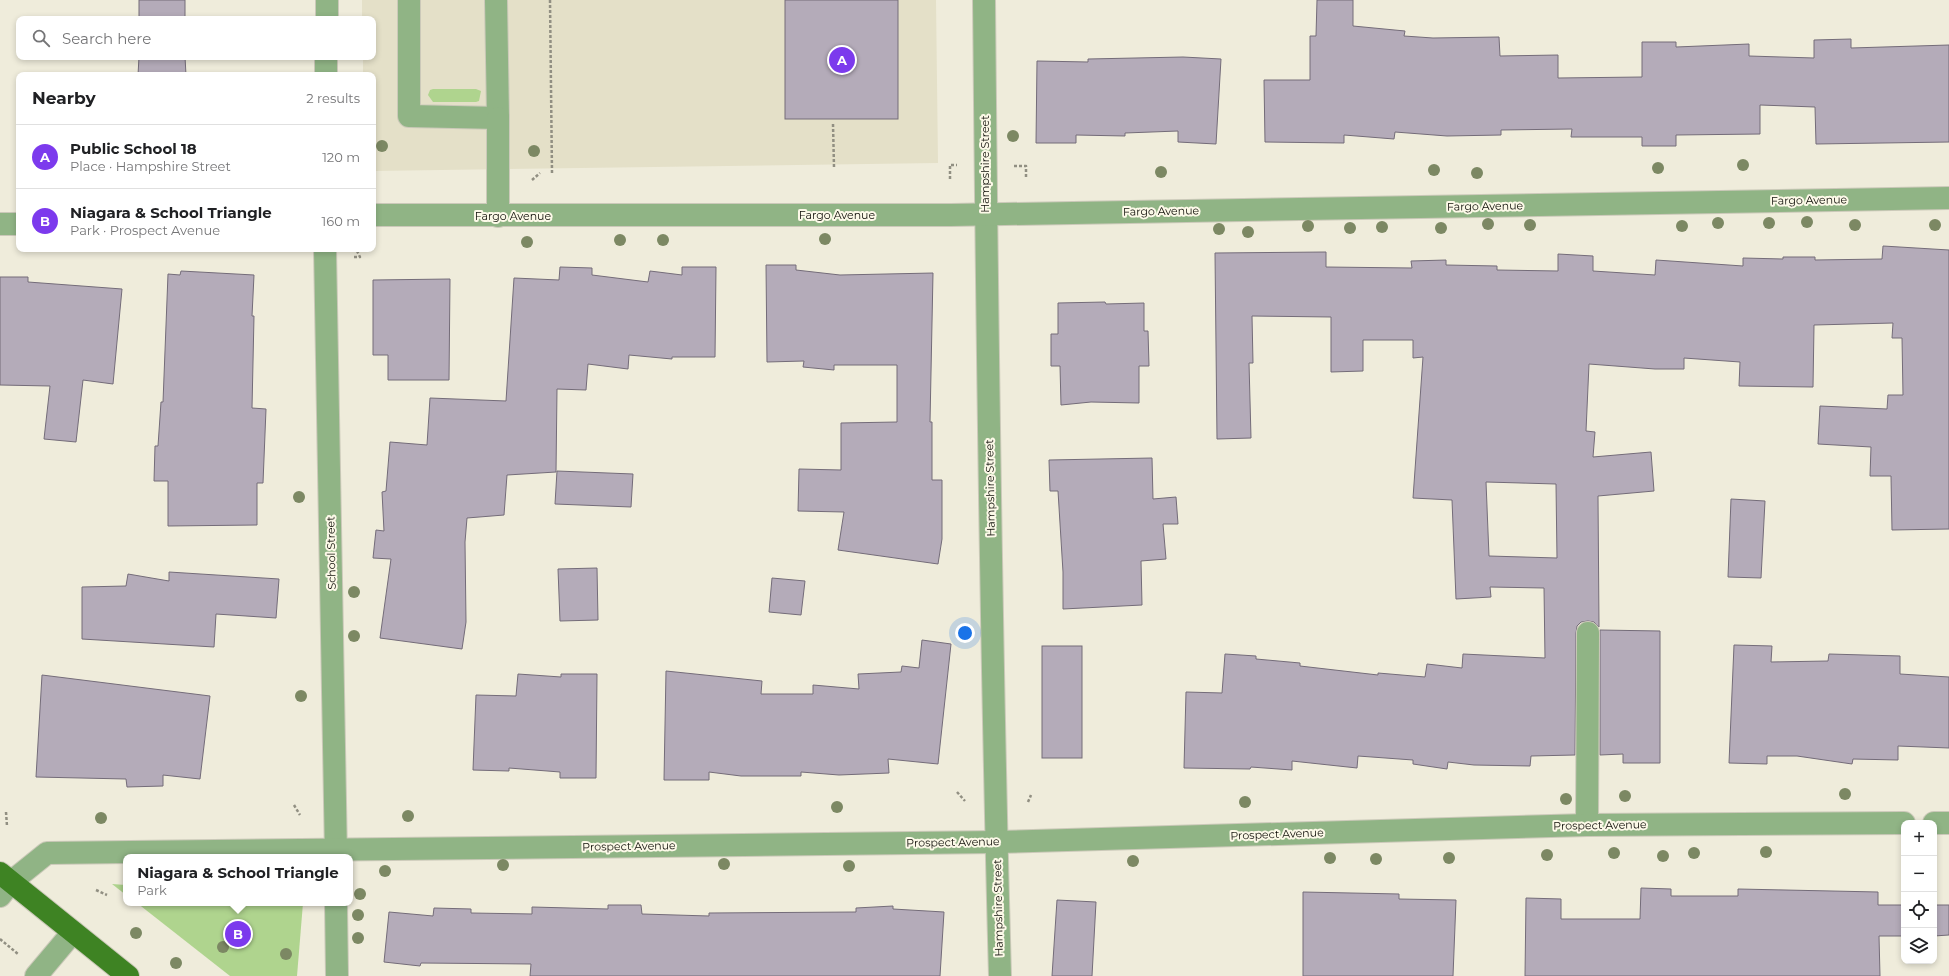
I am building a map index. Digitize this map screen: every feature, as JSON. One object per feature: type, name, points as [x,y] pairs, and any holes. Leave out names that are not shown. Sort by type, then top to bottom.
[{"type":"main road","points":[[4,884],[73,932],[128,976]]},
{"type":"street","points":[[327,0],[327,16]]},
{"type":"street","points":[[409,0],[409,116],[498,118]]},
{"type":"street","points":[[496,0],[498,216]]},
{"type":"street","name":"Hampshire Street","points":[[984,0],[985,214],[1000,976]]},
{"type":"street","points":[[326,60],[326,72]]},
{"type":"street","name":"Fargo Avenue","points":[[376,215],[985,214],[1949,198]]},
{"type":"street","points":[[0,224],[16,224]]},
{"type":"street","name":"School Street","points":[[325,252],[336,854]]},
{"type":"street","points":[[1587,825],[1588,633]]},
{"type":"street","name":"Prospect Avenue","points":[[4,884],[47,853],[336,854],[997,842],[1587,825],[1901,823]]},
{"type":"street","points":[[1937,823],[1949,823]]},
{"type":"street","points":[[336,906],[337,976]]},
{"type":"street","points":[[36,976],[73,932]]},
{"type":"path","points":[[550,0],[552,173]]},
{"type":"path","points":[[833,124],[834,167]]},
{"type":"path","points":[[950,165],[950,179]]},
{"type":"path","points":[[1013,166],[1026,166],[1026,178]]},
{"type":"path","points":[[532,180],[540,173]]},
{"type":"path","points":[[358,252],[360,257]]},
{"type":"path","points":[[957,792],[965,801]]},
{"type":"path","points":[[1028,802],[1031,795]]},
{"type":"path","points":[[294,805],[300,815]]},
{"type":"path","points":[[6,812],[7,826]]},
{"type":"path","points":[[96,890],[107,895]]},
{"type":"shaded area","points":[[362,0],[936,0],[938,163],[376,171],[376,72],[363,72],[363,60],[376,60],[376,16],[362,16]]},
{"type":"green space","points":[[476,89],[481,91],[479,101],[476,102],[433,102],[428,95],[430,90]]},
{"type":"green space","points":[[112,884],[123,885],[123,893]]},
{"type":"green space","points":[[141,906],[303,906],[297,976],[230,976]]},
{"type":"building","points":[[139,0],[185,0],[185,16],[139,16]]},
{"type":"building","points":[[785,0],[898,0],[898,119],[785,119]]},
{"type":"building","points":[[1317,0],[1353,0],[1353,26],[1405,31],[1404,36],[1433,38],[1499,37],[1500,56],[1558,55],[1558,78],[1642,77],[1642,42],[1676,42],[1676,47],[1749,44],[1749,56],[1814,58],[1814,40],[1851,39],[1851,48],[1949,45],[1949,142],[1816,144],[1815,107],[1760,105],[1760,134],[1676,135],[1676,146],[1642,146],[1642,137],[1571,137],[1572,129],[1501,130],[1501,135],[1447,136],[1395,132],[1394,139],[1344,135],[1344,143],[1265,142],[1264,80],[1310,80],[1310,36],[1316,36]]},
{"type":"building","points":[[1183,57],[1221,59],[1216,144],[1178,142],[1178,131],[1125,133],[1125,136],[1076,135],[1076,143],[1036,143],[1037,61],[1088,62],[1088,59]]},
{"type":"building","points":[[139,60],[185,60],[186,72],[138,72]]},
{"type":"building","points":[[1883,246],[1949,250],[1949,529],[1892,530],[1891,476],[1870,476],[1871,447],[1818,444],[1820,406],[1887,409],[1888,395],[1903,395],[1902,338],[1892,338],[1893,323],[1814,325],[1813,387],[1739,386],[1740,362],[1684,358],[1684,369],[1655,369],[1589,364],[1586,431],[1595,432],[1593,457],[1651,452],[1654,491],[1598,496],[1599,627],[1594,622],[1588,621],[1581,622],[1577,626],[1575,755],[1531,756],[1530,766],[1474,765],[1448,762],[1447,769],[1413,764],[1413,760],[1358,756],[1357,768],[1292,761],[1292,770],[1251,767],[1250,769],[1184,768],[1186,692],[1222,693],[1225,654],[1256,656],[1256,659],[1300,663],[1300,666],[1378,675],[1378,673],[1425,677],[1427,664],[1462,668],[1463,654],[1545,658],[1544,588],[1490,587],[1491,597],[1456,599],[1452,500],[1413,498],[1423,357],[1413,358],[1413,340],[1363,340],[1363,371],[1331,372],[1331,317],[1252,316],[1253,363],[1249,363],[1251,438],[1217,439],[1215,253],[1326,252],[1326,267],[1412,268],[1411,261],[1446,260],[1446,265],[1497,266],[1497,270],[1558,271],[1558,254],[1593,256],[1593,271],[1655,275],[1656,260],[1743,266],[1743,258],[1783,259],[1783,257],[1815,257],[1815,260],[1882,259]],"holes":[[[1486,482],[1556,484],[1557,558],[1489,556]]]},
{"type":"building","points":[[766,265],[796,265],[796,270],[840,275],[933,273],[930,422],[932,422],[932,480],[942,480],[942,539],[938,564],[838,550],[844,512],[798,511],[799,469],[841,470],[841,423],[897,422],[897,365],[834,365],[834,370],[803,367],[804,361],[767,362]]},
{"type":"building","points":[[560,267],[592,268],[592,275],[648,282],[650,271],[682,275],[682,267],[716,267],[715,357],[672,357],[672,359],[629,355],[628,369],[588,364],[586,390],[557,389],[556,472],[507,475],[504,515],[467,518],[465,542],[466,622],[462,649],[380,638],[391,559],[373,558],[376,530],[384,531],[382,492],[386,491],[390,442],[427,445],[430,398],[506,401],[514,278],[559,280]]},
{"type":"building","points":[[181,271],[254,275],[252,316],[254,316],[252,408],[266,409],[263,483],[257,483],[257,525],[168,526],[168,481],[154,481],[155,446],[158,446],[161,402],[163,402],[168,274],[180,275]]},
{"type":"building","points":[[0,277],[28,277],[28,282],[122,289],[113,384],[83,380],[76,442],[44,439],[50,386],[0,385]]},
{"type":"building","points":[[450,279],[449,380],[388,380],[388,355],[373,355],[373,280]]},
{"type":"building","points":[[1105,302],[1106,304],[1144,303],[1144,331],[1148,331],[1149,366],[1139,366],[1139,403],[1091,402],[1061,405],[1060,366],[1051,366],[1051,334],[1058,334],[1058,303]]},
{"type":"building","points":[[1152,458],[1153,499],[1176,497],[1178,524],[1163,524],[1166,559],[1141,561],[1142,605],[1063,609],[1063,572],[1058,491],[1050,491],[1049,460]]},
{"type":"building","points":[[557,471],[633,474],[631,507],[555,504]]},
{"type":"building","points":[[1731,499],[1765,501],[1761,578],[1728,577]]},
{"type":"building","points":[[597,568],[598,620],[560,621],[558,569]]},
{"type":"building","points":[[169,572],[279,579],[276,618],[216,614],[214,647],[82,639],[82,587],[126,586],[128,574],[169,581]]},
{"type":"building","points":[[772,578],[805,581],[801,615],[769,612]]},
{"type":"building","points":[[1600,630],[1660,631],[1660,763],[1623,763],[1623,754],[1600,755]]},
{"type":"building","points":[[922,640],[951,644],[938,764],[888,759],[889,773],[839,775],[801,772],[801,776],[741,776],[709,772],[709,780],[664,780],[666,671],[762,681],[761,694],[813,694],[813,685],[859,689],[858,674],[901,672],[902,666],[919,668]]},
{"type":"building","points":[[1734,645],[1772,646],[1771,662],[1828,661],[1829,654],[1900,656],[1900,674],[1949,677],[1949,748],[1898,746],[1898,760],[1853,759],[1852,764],[1797,756],[1767,756],[1767,764],[1729,763]]},
{"type":"building","points":[[1042,646],[1082,646],[1082,758],[1042,758]]},
{"type":"building","points":[[518,674],[561,677],[561,674],[597,674],[596,778],[560,778],[560,772],[509,768],[509,771],[473,770],[476,695],[516,696]]},
{"type":"building","points":[[42,675],[210,696],[200,779],[163,775],[163,786],[127,787],[126,779],[36,777]]},
{"type":"building","points":[[1641,888],[1671,889],[1671,896],[1738,896],[1738,889],[1878,892],[1878,905],[1901,905],[1901,936],[1879,936],[1880,976],[1525,976],[1526,898],[1561,899],[1561,919],[1640,919]]},
{"type":"building","points":[[1303,892],[1399,894],[1399,899],[1456,900],[1453,976],[1303,976]]},
{"type":"building","points":[[1057,900],[1096,902],[1092,976],[1052,976]]},
{"type":"building","points":[[608,905],[641,905],[642,914],[709,916],[709,913],[856,912],[856,908],[893,906],[893,909],[944,912],[940,976],[530,976],[531,964],[421,963],[420,966],[384,962],[389,912],[433,916],[434,908],[471,909],[471,913],[532,914],[532,907],[608,909]]},
{"type":"building","points":[[1937,905],[1949,905],[1949,935],[1937,936]]},
{"type":"place","name":"Public School 18","points":[[842,60]]},
{"type":"place","name":"Niagara & School Triangle","points":[[238,934]]}]
